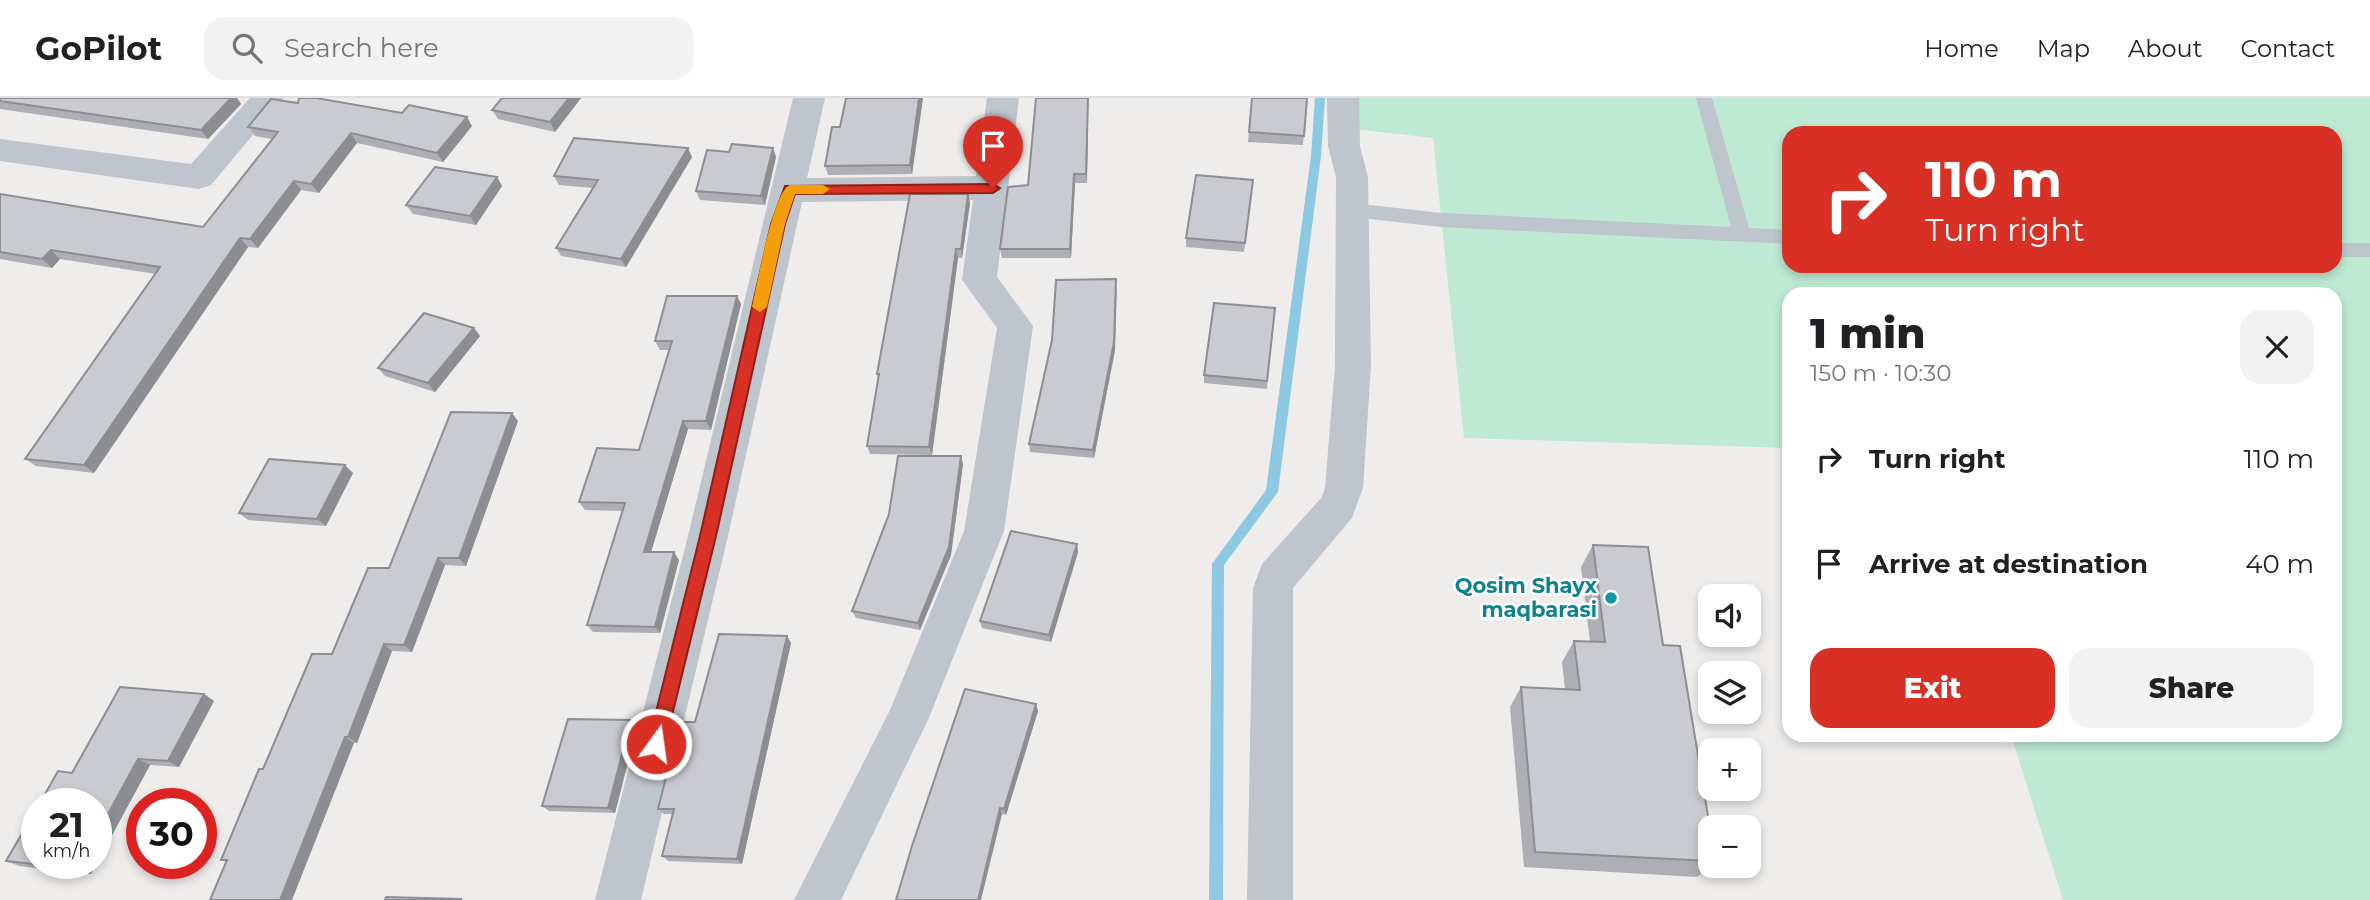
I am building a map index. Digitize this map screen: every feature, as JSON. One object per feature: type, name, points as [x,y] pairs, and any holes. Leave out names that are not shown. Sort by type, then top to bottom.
[{"type":"street","points":[[0,150],[199,177],[268,98]]},
{"type":"street","points":[[618,900],[708,536],[778,224],[790,190],[809,98]]},
{"type":"street","points":[[817,900],[907,720],[984,531],[1014,326],[979,280],[1003,98]]},
{"type":"street","points":[[1270,900],[1273,589],[1276,576],[1338,506],[1344,488],[1353,365],[1352,177],[1344,146],[1343,98]]},
{"type":"street","points":[[790,190],[993,188]]},
{"type":"lane","points":[[1704,98],[1742,235]]},
{"type":"lane","points":[[1352,210],[1441,220],[1782,237]]},
{"type":"lane","points":[[2342,250],[2370,250]]},
{"type":"green space","points":[[1358,98],[2370,98],[2370,900],[2063,900],[2013,742],[2342,742],[2342,287],[1782,287],[1782,448],[1464,438],[1433,138],[1353,129]]},
{"type":"building","points":[[0,98],[231,98],[201,130],[0,101]]},
{"type":"building","points":[[299,98],[316,98],[402,113],[409,105],[467,117],[437,153],[351,133],[311,184],[294,181],[250,239],[240,238],[84,465],[25,459],[160,267],[51,250],[42,259],[0,252],[0,194],[203,227],[278,132],[248,127],[271,99],[298,103]]},
{"type":"building","points":[[502,98],[569,98],[550,122],[492,110]]},
{"type":"building","points":[[846,98],[919,98],[910,165],[825,166],[832,127],[840,127]]},
{"type":"building","points":[[1036,98],[1088,98],[1086,174],[1074,174],[1070,249],[1000,249],[1008,187],[1028,185]]},
{"type":"building","points":[[1252,98],[1307,98],[1304,136],[1249,132]]},
{"type":"building","points":[[574,138],[688,148],[621,259],[556,248],[598,180],[554,176]]},
{"type":"building","points":[[732,144],[773,148],[761,196],[696,191],[707,150],[729,152]]},
{"type":"building","points":[[435,167],[497,177],[470,216],[406,205]]},
{"type":"building","points":[[1196,175],[1253,180],[1245,243],[1186,238]]},
{"type":"building","points":[[910,194],[968,194],[961,249],[956,249],[929,447],[867,446],[877,374]]},
{"type":"building","points":[[1116,279],[1114,342],[1093,450],[1029,444],[1052,340],[1056,280]]},
{"type":"building","points":[[667,296],[737,296],[706,421],[683,421],[644,552],[674,552],[655,627],[587,625],[625,503],[579,502],[597,448],[639,450],[672,341],[655,341]]},
{"type":"building","points":[[1214,303],[1275,308],[1267,381],[1204,375]]},
{"type":"building","points":[[424,313],[474,328],[428,383],[378,368]]},
{"type":"building","points":[[451,412],[512,413],[459,558],[438,558],[404,645],[384,644],[280,900],[210,900],[227,860],[221,860],[312,654],[332,654],[368,568],[389,568]]},
{"type":"building","points":[[898,456],[961,456],[949,547],[918,623],[852,611],[889,514]]},
{"type":"building","points":[[269,459],[345,465],[317,519],[239,513]]},
{"type":"building","points":[[1011,531],[1077,544],[1049,635],[980,621]]},
{"type":"building","points":[[1593,545],[1648,547],[1663,645],[1680,646],[1698,755],[1698,801],[1706,801],[1708,815],[1698,815],[1698,860],[1535,852],[1521,687],[1580,690],[1574,641],[1605,642]]},
{"type":"building","points":[[719,634],[787,636],[737,859],[662,856],[674,809],[658,809],[680,722],[695,722]]},
{"type":"building","points":[[120,687],[204,694],[168,761],[138,759],[112,807],[112,788],[48,788],[58,771],[72,773]]},
{"type":"building","points":[[965,689],[1036,704],[1004,809],[1000,808],[978,900],[896,900],[912,846]]},
{"type":"building","points":[[568,719],[631,720],[608,808],[542,806]]},
{"type":"building","points":[[21,835],[21,863],[6,861]]},
{"type":"building","points":[[386,897],[461,899],[461,900],[385,900]]},
{"type":"waterway","points":[[1216,900],[1218,564],[1272,492],[1316,156],[1320,98]]},
{"type":"slow traffic","points":[[760,307],[778,224],[790,190],[823,189]]},
{"type":"place","name":"Qosim Shayx maqbarasi","points":[[1611,598]]},
{"type":"route","points":[[656,744],[708,536],[778,224],[790,190],[993,188]]}]
